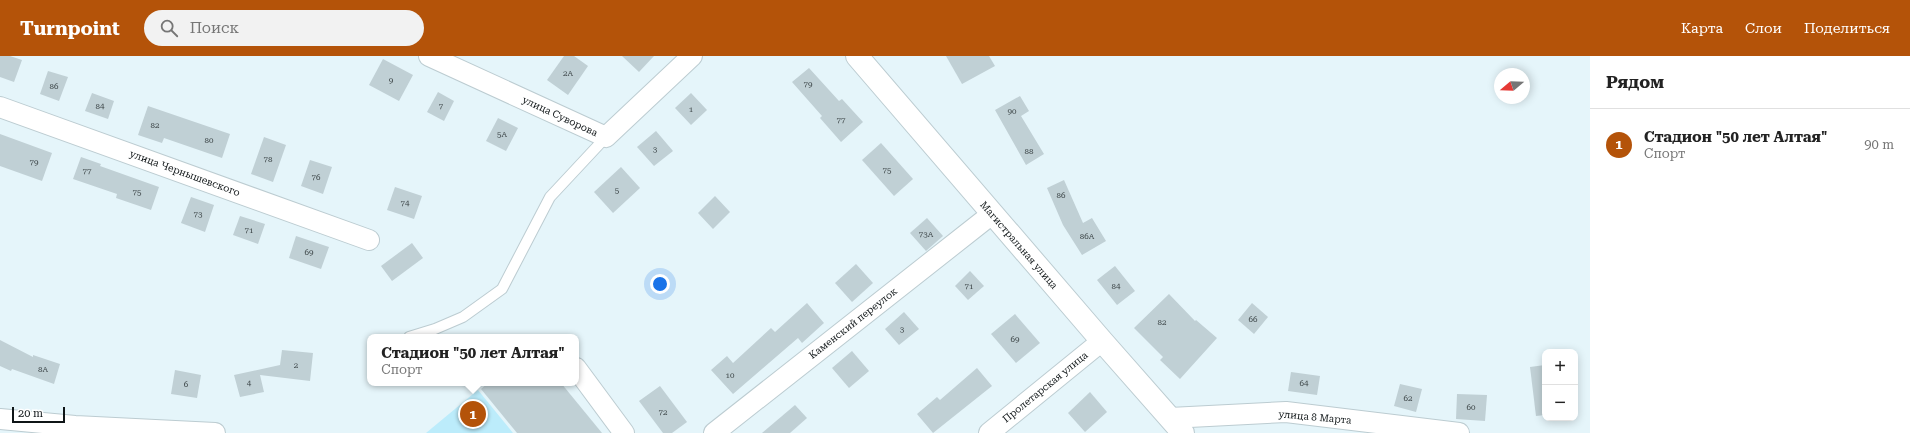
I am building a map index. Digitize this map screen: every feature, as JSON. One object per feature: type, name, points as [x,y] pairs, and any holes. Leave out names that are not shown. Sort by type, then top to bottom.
[{"type":"street","name":"улица Суворова","points":[[429,56],[606,137],[692,56]]},
{"type":"street","name":"Магистральная улица","points":[[857,56],[992,214],[1177,426]]},
{"type":"street","name":"улица Чернышевского","points":[[0,107],[369,240]]},
{"type":"street","name":"Каменский переулок","points":[[714,433],[992,214]]},
{"type":"street","name":"Пролетарская улица","points":[[989,433],[1102,341]]},
{"type":"street","points":[[579,372],[624,433]]},
{"type":"street","name":"улица 8 Марта","points":[[1177,426],[1286,412],[1459,433]]},
{"type":"street","points":[[0,419],[75,426],[215,433]]},
{"type":"lane","points":[[420,334],[435,330],[463,317],[502,289],[550,197],[606,137]]},
{"type":"shaded area","points":[[478,390],[513,433],[426,433],[473,394]]},
{"type":"building","points":[[0,56],[10,56],[22,60],[14,82],[0,77]]},
{"type":"building","points":[[564,56],[574,56],[588,66],[568,95],[547,80]]},
{"type":"building","points":[[622,56],[654,56],[639,72]]},
{"type":"building","points":[[946,56],[989,56],[995,66],[962,84]]},
{"type":"building","points":[[383,59],[413,75],[399,101],[369,85]]},
{"type":"building","points":[[809,68],[839,101],[842,99],[863,122],[841,142],[820,118],[822,116],[792,82]]},
{"type":"building","points":[[48,71],[68,77],[59,101],[40,94]]},
{"type":"building","points":[[438,92],[454,101],[444,121],[427,112]]},
{"type":"building","points":[[92,93],[114,101],[108,119],[85,111]]},
{"type":"building","points":[[691,93],[707,110],[691,125],[675,108]]},
{"type":"building","points":[[1020,96],[1029,111],[1021,116],[1044,154],[1026,165],[995,110]]},
{"type":"building","points":[[148,106],[230,134],[222,158],[164,138],[162,143],[138,135]]},
{"type":"building","points":[[498,118],[518,128],[506,151],[486,141]]},
{"type":"building","points":[[656,131],[673,151],[654,166],[637,147]]},
{"type":"building","points":[[0,134],[52,153],[42,181],[0,166]]},
{"type":"building","points":[[264,137],[286,145],[273,182],[251,174]]},
{"type":"building","points":[[881,143],[913,179],[894,196],[862,160]]},
{"type":"building","points":[[81,157],[101,164],[100,166],[159,187],[151,210],[116,198],[117,194],[73,179]]},
{"type":"building","points":[[310,160],[332,167],[323,194],[301,186]]},
{"type":"building","points":[[621,167],[640,188],[613,213],[594,192]]},
{"type":"building","points":[[1064,180],[1083,223],[1092,218],[1106,241],[1082,255],[1063,225],[1047,188]]},
{"type":"building","points":[[395,187],[422,196],[414,219],[387,210]]},
{"type":"building","points":[[715,196],[730,212],[713,229],[698,213]]},
{"type":"building","points":[[191,197],[214,205],[205,232],[181,223]]},
{"type":"building","points":[[240,216],[265,224],[258,244],[233,235]]},
{"type":"building","points":[[927,218],[943,236],[926,251],[910,233]]},
{"type":"building","points":[[296,236],[329,247],[321,269],[289,258]]},
{"type":"building","points":[[412,243],[423,258],[392,281],[381,266]]},
{"type":"building","points":[[856,264],[873,283],[852,302],[835,283]]},
{"type":"building","points":[[1115,266],[1135,291],[1117,305],[1097,280]]},
{"type":"building","points":[[970,271],[984,286],[968,300],[955,286]]},
{"type":"building","points":[[1169,294],[1195,321],[1196,320],[1217,338],[1180,379],[1160,360],[1163,357],[1134,328]]},
{"type":"building","points":[[807,303],[824,323],[802,343],[798,338],[733,394],[711,370],[727,356],[733,363],[771,328],[775,332]]},
{"type":"building","points":[[1252,303],[1268,317],[1254,334],[1238,320]]},
{"type":"building","points":[[904,312],[919,329],[899,345],[885,329]]},
{"type":"building","points":[[1015,314],[1040,343],[1016,363],[991,334]]},
{"type":"building","points":[[0,340],[33,357],[33,355],[60,364],[54,384],[12,369],[11,371],[0,366]]},
{"type":"building","points":[[282,350],[313,353],[310,381],[260,375],[264,392],[240,397],[234,375],[280,365]]},
{"type":"building","points":[[852,351],[869,371],[849,388],[832,368]]},
{"type":"building","points":[[1542,365],[1542,415],[1536,416],[1530,367]]},
{"type":"building","points":[[977,368],[992,386],[933,433],[917,414],[937,397],[940,400]]},
{"type":"building","points":[[175,370],[201,375],[197,398],[171,394]]},
{"type":"building","points":[[1291,372],[1320,376],[1317,395],[1288,391]]},
{"type":"building","points":[[1400,384],[1422,389],[1416,412],[1394,406]]},
{"type":"building","points":[[484,386],[563,386],[602,433],[517,433],[481,389]]},
{"type":"building","points":[[660,386],[687,422],[672,433],[663,433],[639,401]]},
{"type":"building","points":[[1090,392],[1107,412],[1085,432],[1068,413]]},
{"type":"building","points":[[1457,394],[1487,395],[1485,421],[1456,419]]},
{"type":"building","points":[[795,405],[807,418],[790,433],[762,433]]},
{"type":"place","name":"Стадион \"50 лет Алтая\"","points":[[473,414]]}]
